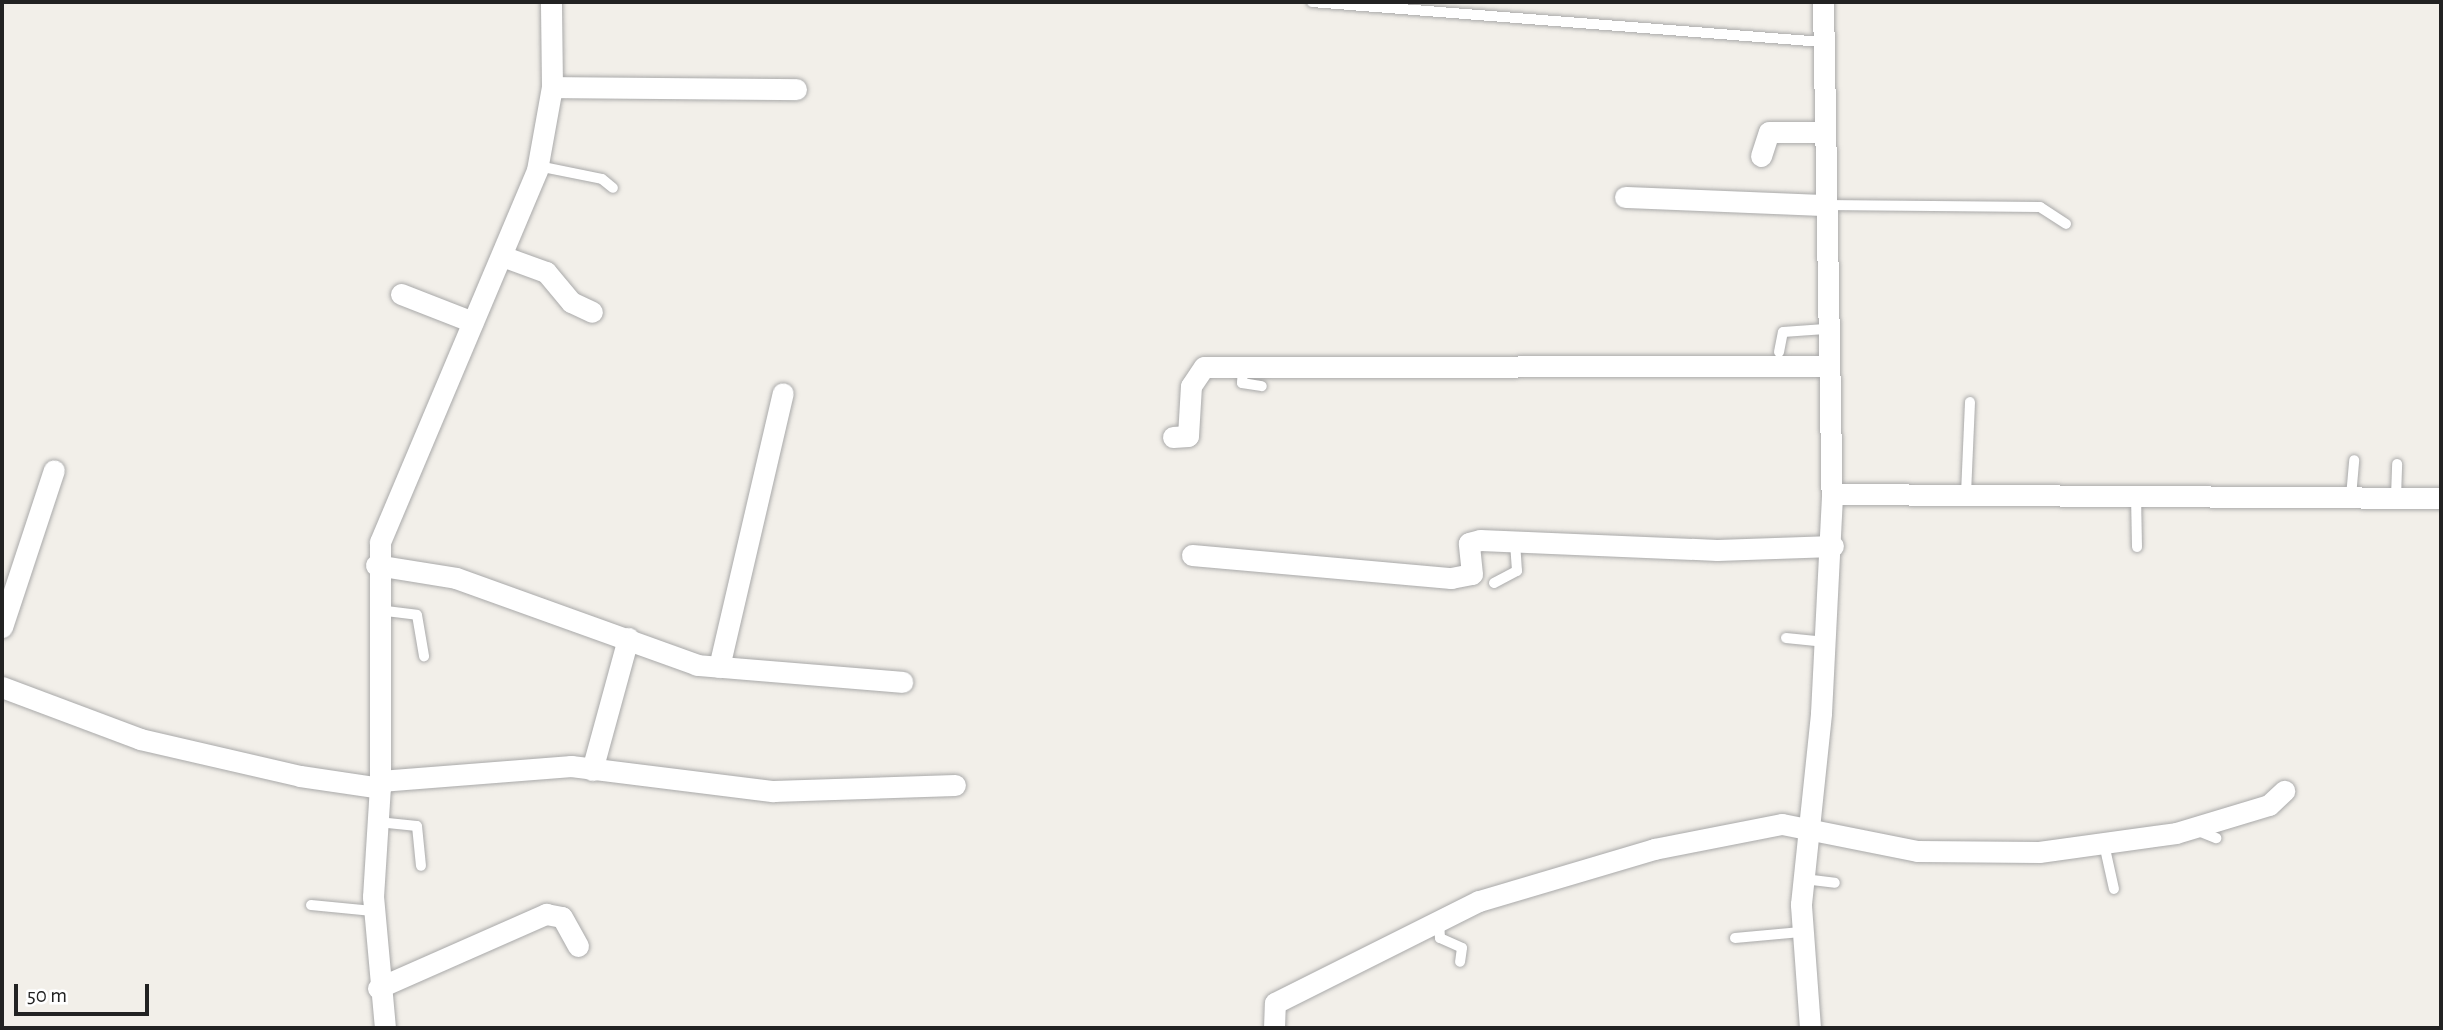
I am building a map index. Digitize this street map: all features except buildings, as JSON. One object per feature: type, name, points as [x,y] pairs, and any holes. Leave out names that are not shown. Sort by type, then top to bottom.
[{"type":"street","points":[[385,1028],[377,988],[373,911],[380,785],[376,565],[400,490],[502,256],[538,166],[552,87],[551,2]]},
{"type":"street","points":[[1810,1028],[1801,932],[1833,546],[1825,329],[1823,2]]},
{"type":"street","points":[[552,87],[796,89]]},
{"type":"street","points":[[1761,156],[1769,132],[1823,132]]},
{"type":"street","points":[[1625,198],[1824,205]]},
{"type":"street","points":[[502,256],[546,272],[571,302],[592,312]]},
{"type":"street","points":[[401,294],[473,322]]},
{"type":"street","points":[[1173,437],[1188,436],[1198,371],[1243,365],[1826,366]]},
{"type":"street","points":[[719,667],[783,393]]},
{"type":"street","points":[[2,628],[54,470]]},
{"type":"street","points":[[1832,494],[2441,498]]},
{"type":"street","points":[[1192,555],[1451,578],[1473,572],[1471,542],[1515,541],[1717,550],[1833,546]]},
{"type":"street","points":[[376,565],[456,578],[628,638],[687,663],[902,682]]},
{"type":"street","points":[[592,770],[628,638]]},
{"type":"street","points":[[2,687],[140,739],[300,776],[380,785],[538,767],[592,770],[773,791],[955,785]]},
{"type":"street","points":[[1274,1028],[1275,1003],[1439,920],[1509,888],[1605,861],[1774,824],[1965,856],[2104,844],[2193,828],[2269,805],[2284,791]]},
{"type":"street","points":[[377,988],[546,914],[562,918],[578,946]]},
{"type":"lane","points":[[1312,2],[1823,42]]},
{"type":"lane","points":[[538,166],[602,179],[613,188]]},
{"type":"lane","points":[[1824,205],[2040,207],[2066,223]]},
{"type":"lane","points":[[1779,352],[1783,332],[1825,329]]},
{"type":"lane","points":[[1243,365],[1242,383],[1262,386]]},
{"type":"lane","points":[[1966,494],[1970,402]]},
{"type":"lane","points":[[2351,497],[2354,460]]},
{"type":"lane","points":[[2396,497],[2397,464]]},
{"type":"lane","points":[[2136,495],[2137,547]]},
{"type":"lane","points":[[1494,583],[1517,571],[1515,541]]},
{"type":"lane","points":[[378,610],[417,615],[424,656]]},
{"type":"lane","points":[[1786,638],[1826,642]]},
{"type":"lane","points":[[380,785],[433,789]]},
{"type":"lane","points":[[378,822],[417,826],[421,866]]},
{"type":"lane","points":[[2193,828],[2216,838]]},
{"type":"lane","points":[[2104,844],[2114,889]]},
{"type":"lane","points":[[1804,879],[1835,883]]},
{"type":"lane","points":[[311,905],[373,911]]},
{"type":"lane","points":[[1439,920],[1440,938],[1462,948],[1460,962]]},
{"type":"lane","points":[[1735,938],[1801,932]]}]
